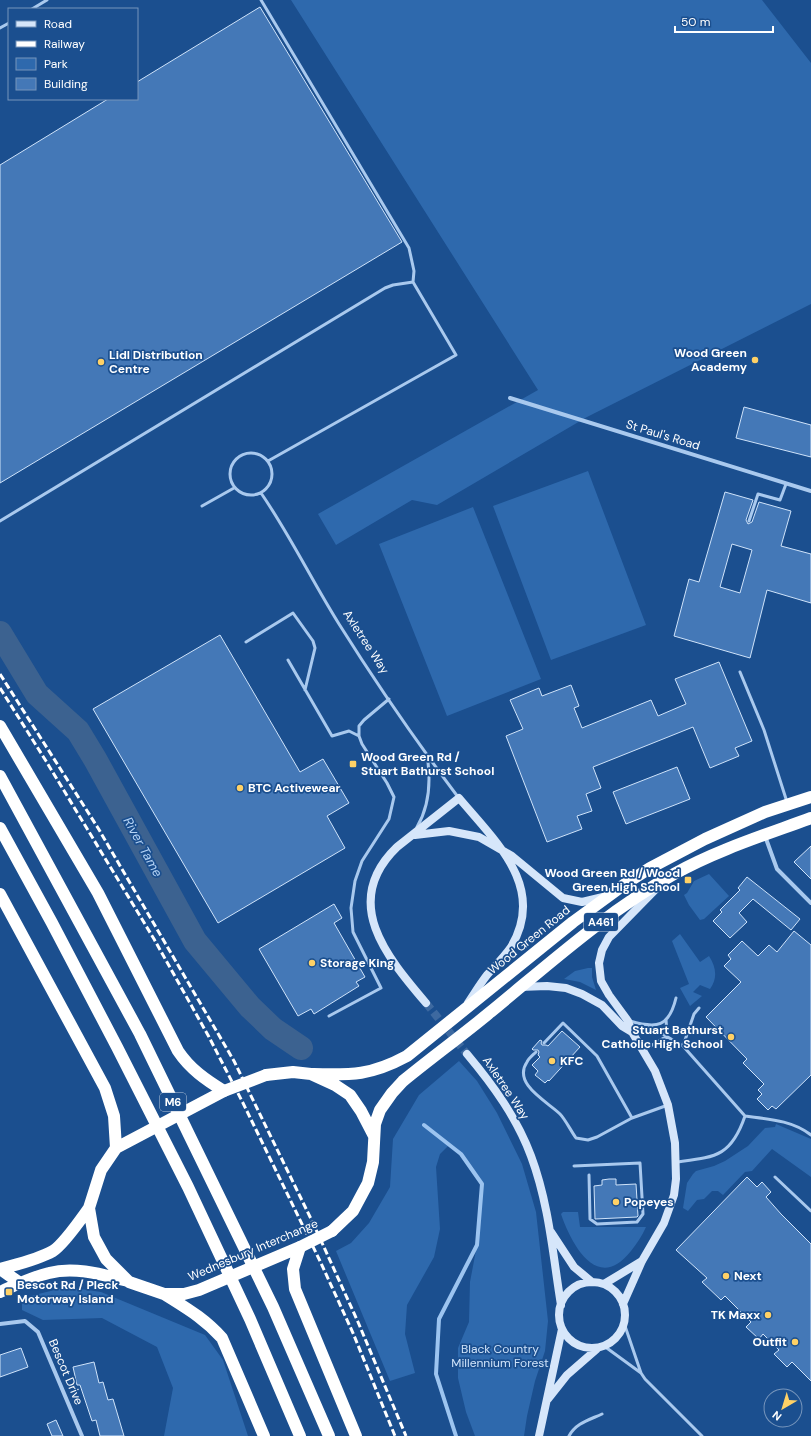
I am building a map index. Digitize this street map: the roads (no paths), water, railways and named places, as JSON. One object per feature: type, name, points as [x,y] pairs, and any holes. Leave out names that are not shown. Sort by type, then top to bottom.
[{"type":"highway","points":[[0,726],[98,893],[178,1051],[185,1062],[203,1078],[224,1091]]},
{"type":"highway","name":"M6","points":[[0,776],[140,1034],[273,1307],[330,1436]]},
{"type":"highway","name":"Wood Green Road","points":[[311,1074],[349,1075],[368,1072],[392,1064],[407,1056],[536,951],[608,896],[650,868],[705,839],[765,812],[788,806],[811,797]]},
{"type":"highway","name":"A461","points":[[374,1136],[375,1124],[380,1110],[403,1081],[613,913],[665,879],[715,854],[764,834],[811,818]]},
{"type":"highway","name":"M6","points":[[0,828],[63,943],[188,1188],[250,1319],[300,1436]]},
{"type":"highway","points":[[0,894],[105,1088],[114,1116],[116,1148]]},
{"type":"highway","name":"Wednesbury Interchange","points":[[293,1072],[311,1074],[335,1085],[350,1095],[361,1111],[374,1136],[373,1162],[368,1184],[353,1211],[332,1231],[300,1247],[199,1290],[184,1294],[164,1294],[130,1282],[106,1259],[94,1237],[89,1208],[101,1170],[116,1148],[224,1091],[266,1075],[293,1072]]},
{"type":"highway","points":[[0,1269],[33,1259],[54,1250],[71,1232],[89,1208]]},
{"type":"highway","points":[[300,1247],[293,1269],[295,1289],[356,1436]]},
{"type":"highway","points":[[0,1269],[20,1283]]},
{"type":"highway","points":[[0,1292],[20,1283],[50,1273],[67,1271],[99,1274],[130,1282]]},
{"type":"highway","points":[[164,1294],[202,1318],[222,1338],[264,1436]]},
{"type":"street","name":"St Paul's Road","points":[[510,398],[811,491]]},
{"type":"street","points":[[426,1003],[401,973],[382,943],[372,921],[371,908],[373,884],[379,870],[389,855],[460,798]]},
{"type":"street","name":"Axletree Way","points":[[460,798],[503,850],[512,865],[521,886],[523,913],[519,931],[510,947],[460,1013]]},
{"type":"street","name":"Axletree Way","points":[[412,836],[448,831],[479,837],[503,850],[563,898],[582,902],[608,896]]},
{"type":"street","points":[[764,834],[777,868],[811,904]]},
{"type":"street","points":[[623,1304],[642,1261],[656,1238],[670,1207],[676,1179],[674,1132],[668,1105],[657,1076],[644,1050],[632,1032],[628,1021],[609,995],[601,981],[599,963],[602,950],[609,937],[665,879]]},
{"type":"street","points":[[520,988],[547,986],[566,988],[582,994],[602,1005],[622,1026],[632,1032]]},
{"type":"street","name":"Axletree Way","points":[[467,1054],[496,1090],[512,1115],[531,1156],[540,1184],[561,1305]]},
{"type":"street","name":"Axletree Way","points":[[549,1230],[574,1267],[592,1282]]},
{"type":"street","points":[[604,1284],[642,1261]]},
{"type":"street","points":[[539,1436],[562,1329],[559,1314],[561,1305],[565,1296],[572,1289],[582,1284],[592,1282],[604,1284],[619,1296],[623,1304],[625,1314],[624,1323],[620,1333],[613,1341],[601,1347],[567,1375],[547,1400]]},
{"type":"street","name":"Bescot Drive","points":[[0,1324],[24,1321],[38,1332],[82,1436]]},
{"type":"street","points":[[562,1329],[567,1336],[577,1344],[589,1348],[601,1347]]},
{"type":"lane","points":[[34,8],[47,0]]},
{"type":"lane","points":[[261,0],[409,248],[414,271],[413,282],[456,355],[268,461]]},
{"type":"lane","points":[[0,521],[385,288],[393,285],[413,282]]},
{"type":"lane","points":[[250,452],[257,453],[268,461],[272,468],[271,482],[261,493],[247,495],[234,488],[229,475],[230,468],[238,457],[250,452]]},
{"type":"lane","points":[[749,521],[758,494],[780,500],[786,484]]},
{"type":"lane","points":[[202,506],[234,488]]},
{"type":"lane","name":"Axletree Way","points":[[261,493],[275,512],[339,624],[426,754],[460,798]]},
{"type":"lane","points":[[246,642],[293,613],[313,641],[315,648],[305,690]]},
{"type":"lane","points":[[288,660],[332,736],[349,731],[359,736]]},
{"type":"lane","points":[[740,672],[764,730],[788,806]]},
{"type":"lane","points":[[330,1016],[382,988],[353,932],[351,908],[355,881],[362,861],[389,819],[394,797],[387,783],[362,744],[359,736],[359,726],[389,699]]},
{"type":"lane","points":[[412,836],[419,826],[428,800],[430,774],[426,754]]},
{"type":"lane","points":[[628,1021],[655,1026],[666,1019],[672,1011],[676,998]]},
{"type":"lane","points":[[683,1046],[694,1014],[699,1008]]},
{"type":"lane","points":[[666,1019],[667,1036]]},
{"type":"lane","points":[[544,1043],[563,1023],[597,1056],[632,1118]]},
{"type":"lane","points":[[649,1026],[683,1046],[745,1116],[778,1120],[807,1131],[811,1135]]},
{"type":"lane","points":[[644,1050],[667,1036]]},
{"type":"lane","points":[[536,1052],[526,1062],[524,1077],[531,1090],[562,1115],[569,1129],[576,1138],[588,1140],[597,1137],[632,1118],[668,1105]]},
{"type":"lane","points":[[676,1162],[710,1158],[725,1150],[738,1132],[745,1116]]},
{"type":"lane","points":[[574,1166],[640,1162],[643,1214],[637,1222],[597,1224],[590,1219],[589,1175]]},
{"type":"lane","points":[[775,1177],[811,1211]]},
{"type":"lane","points":[[624,1323],[641,1373],[649,1384],[702,1436]]},
{"type":"lane","points":[[601,1347],[641,1373]]},
{"type":"lane","points":[[569,1436],[579,1424],[602,1414]]},
{"type":"waterway","name":"River Tame","points":[[0,633],[37,694],[78,731],[95,759],[195,941],[250,1007],[273,1029],[301,1048]]},
{"type":"waterway","points":[[424,1125],[461,1154],[482,1184],[477,1245],[439,1319],[436,1374],[456,1436]]},
{"type":"tunnel","points":[[426,1003],[467,1054]]},
{"type":"railway","points":[[0,674],[98,828],[234,1061],[313,1223],[358,1322],[406,1436]]},
{"type":"railway","points":[[0,688],[154,939],[209,1037],[320,1261],[353,1333],[395,1436]]},
{"type":"place","name":"Wood Green Academy","points":[[755,360]]},
{"type":"place","name":"Lidl Distribution Centre","points":[[101,362]]},
{"type":"place","name":"Wood Green Rd / Stuart Bathurst School","points":[[353,764]]},
{"type":"place","name":"BTC Activewear","points":[[240,788]]},
{"type":"place","name":"Wood Green Rd / Wood Green High School","points":[[688,880]]},
{"type":"place","name":"Storage King","points":[[312,963]]},
{"type":"place","name":"Stuart Bathurst Catholic High School","points":[[731,1037]]},
{"type":"place","name":"KFC","points":[[552,1061]]},
{"type":"place","name":"Popeyes","points":[[616,1202]]},
{"type":"place","name":"Next","points":[[726,1276]]},
{"type":"place","name":"Bescot Rd / Pleck Motorway Island","points":[[9,1292]]},
{"type":"place","name":"TK Maxx","points":[[768,1315]]},
{"type":"place","name":"Outfit","points":[[795,1342]]},
{"type":"park label","name":"Black Country Millennium Forest","points":[[500,1356]]}]
